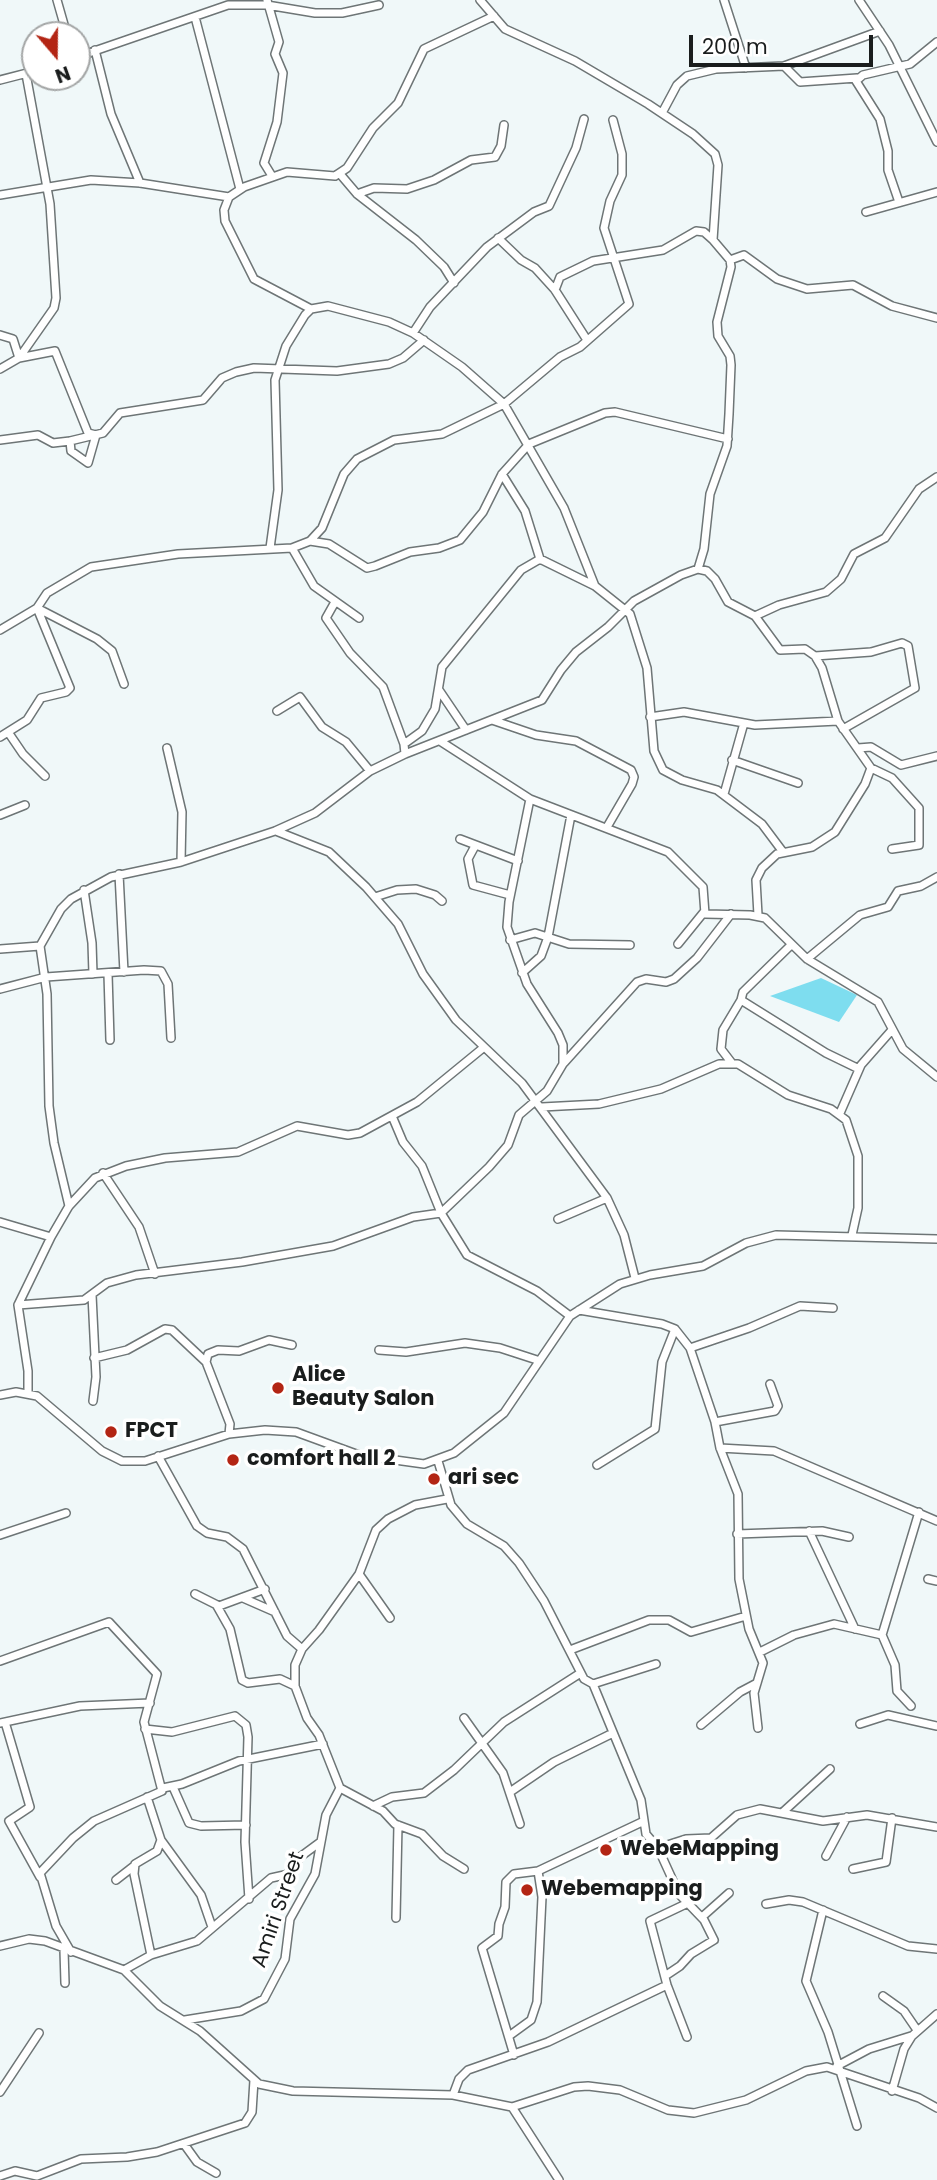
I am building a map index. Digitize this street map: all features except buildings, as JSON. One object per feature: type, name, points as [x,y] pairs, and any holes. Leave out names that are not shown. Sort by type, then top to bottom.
[{"type":"street","points":[[57,0],[63,21]]},
{"type":"street","points":[[480,0],[505,29],[575,61],[694,134],[715,154],[718,165],[713,240]]},
{"type":"street","points":[[724,0],[746,68]]},
{"type":"street","points":[[859,0],[880,31],[937,142]]},
{"type":"street","points":[[267,3],[279,42],[275,54],[283,73],[277,121],[264,163],[272,176]]},
{"type":"street","points":[[91,52],[228,5],[267,3],[315,13],[342,13],[379,5]]},
{"type":"street","points":[[494,16],[424,49],[398,103],[373,128],[340,174],[329,177],[287,172],[240,189],[229,197],[224,210],[225,221],[254,279],[311,309],[341,308],[389,321],[413,333],[462,367],[504,404],[564,508],[595,586]]},
{"type":"street","points":[[195,17],[240,189]]},
{"type":"street","points":[[662,113],[677,85],[687,76],[716,69],[784,66],[880,31]]},
{"type":"street","points":[[784,66],[800,82],[857,78],[899,68],[921,57],[937,42]]},
{"type":"street","points":[[96,50],[111,114],[140,183]]},
{"type":"street","points":[[0,80],[21,75]]},
{"type":"street","points":[[857,78],[857,84],[880,119],[888,151],[888,170],[899,202]]},
{"type":"street","points":[[19,358],[54,308],[56,298],[53,239],[29,91]]},
{"type":"street","points":[[413,333],[430,307],[498,238],[534,212],[549,206],[576,148],[584,119]]},
{"type":"street","points":[[0,630],[37,608],[47,593],[91,566],[148,557],[292,548],[310,541],[322,528],[344,474],[357,458],[394,440],[442,434],[504,404],[555,361],[587,340],[629,304],[604,228],[610,201],[622,175],[622,154],[613,120]]},
{"type":"street","points":[[357,194],[374,188],[407,189],[434,180],[471,160],[495,157],[501,146],[505,125]]},
{"type":"street","points":[[340,174],[357,194],[416,240],[444,267],[454,283]]},
{"type":"street","points":[[0,195],[91,180],[140,183],[229,197]]},
{"type":"street","points":[[866,212],[937,192]]},
{"type":"street","points":[[555,290],[561,277],[567,272],[593,261],[663,250],[696,231],[704,232],[730,260],[731,273],[717,322],[718,336],[730,356],[731,365],[728,439],[710,494],[704,549],[698,569]]},
{"type":"street","points":[[498,238],[521,260],[535,268],[555,290],[587,340]]},
{"type":"street","points":[[730,260],[744,255],[777,279],[807,289],[853,285],[892,306],[937,318]]},
{"type":"street","points":[[270,548],[278,490],[274,389],[291,337],[311,309]]},
{"type":"street","points":[[0,335],[13,339],[19,358]]},
{"type":"street","points":[[0,440],[38,435],[52,443],[96,435],[109,428],[120,413],[203,400],[222,379],[236,372],[254,368],[337,370],[389,364],[403,358],[424,340]]},
{"type":"street","points":[[0,369],[19,358],[55,351],[88,433],[96,435]]},
{"type":"street","points":[[310,541],[328,544],[367,568],[410,552],[443,547],[460,540],[475,524],[502,474],[528,444],[605,413],[615,412],[728,439]]},
{"type":"street","points":[[70,441],[71,452],[88,463],[96,435]]},
{"type":"street","points":[[502,474],[525,511],[540,559],[595,586],[626,607],[647,668],[654,751],[663,770],[686,781],[708,785],[724,794],[762,824],[783,852]]},
{"type":"street","points":[[755,616],[832,589],[846,573],[854,554],[885,538],[919,489],[937,477]]},
{"type":"street","points":[[292,548],[314,586],[359,618]]},
{"type":"street","points":[[404,744],[430,720],[439,690],[442,667],[521,570],[540,559]]},
{"type":"street","points":[[69,1206],[54,1143],[48,1099],[46,977],[40,946],[61,909],[84,890],[119,874],[181,862],[275,831],[315,813],[370,771],[405,754],[547,697],[567,660],[608,627],[626,607],[669,581],[698,569],[707,571],[715,579],[728,602],[755,616],[777,648],[784,651],[805,649],[815,656],[822,668],[838,721],[843,729],[871,768],[892,778],[919,808],[919,845],[891,849]]},
{"type":"street","points":[[335,602],[326,618],[350,653],[383,687],[404,744],[405,754]]},
{"type":"street","points":[[37,608],[97,639],[112,652],[124,684]]},
{"type":"street","points":[[0,737],[28,719],[41,698],[66,692],[70,688],[37,608]]},
{"type":"street","points":[[815,656],[871,652],[902,643],[908,646],[915,688],[843,729]]},
{"type":"street","points":[[439,690],[466,730]]},
{"type":"street","points":[[277,711],[300,697],[321,727],[346,742],[370,771]]},
{"type":"street","points":[[650,717],[684,712],[744,723],[788,725],[838,721]]},
{"type":"street","points":[[492,720],[536,735],[576,741],[631,770],[634,777],[632,784],[607,827]]},
{"type":"street","points":[[724,794],[744,723]]},
{"type":"street","points":[[8,732],[23,754],[45,776]]},
{"type":"street","points":[[440,741],[530,799],[607,827],[676,857],[703,887],[704,912],[678,944]]},
{"type":"street","points":[[859,748],[871,747],[901,765],[937,756]]},
{"type":"street","points":[[167,748],[182,812],[181,862]]},
{"type":"street","points":[[732,760],[798,783]]},
{"type":"street","points":[[758,915],[755,889],[758,874],[783,852],[812,847],[835,832],[865,784],[871,768]]},
{"type":"street","points":[[530,799],[506,917],[510,940],[522,973],[563,1045],[563,1063],[557,1079],[540,1104]]},
{"type":"street","points":[[0,816],[25,805]]},
{"type":"street","points":[[522,973],[541,956],[548,937],[571,815]]},
{"type":"street","points":[[275,831],[329,852],[375,897],[404,933],[423,974],[445,1004],[483,1048],[508,1068],[540,1104],[607,1198],[624,1235],[635,1278]]},
{"type":"street","points":[[460,839],[518,861]]},
{"type":"street","points":[[475,846],[468,859],[473,885],[510,895]]},
{"type":"street","points":[[119,874],[124,972]]},
{"type":"street","points":[[807,959],[860,915],[888,907],[898,891],[921,886],[937,877]]},
{"type":"street","points":[[375,897],[397,890],[416,889],[435,895],[442,901]]},
{"type":"street","points":[[84,890],[92,943],[93,974]]},
{"type":"street","points":[[704,912],[758,915],[770,923],[790,946],[807,959],[878,1002],[887,1016],[891,1031],[909,1056],[935,1072]]},
{"type":"street","points":[[563,1063],[636,982],[646,979],[666,982],[674,979],[697,958],[731,914]]},
{"type":"street","points":[[510,940],[529,934],[569,944],[629,945]]},
{"type":"street","points":[[0,949],[40,946]]},
{"type":"street","points":[[790,946],[743,992],[723,1030],[720,1045],[724,1057],[731,1062],[795,1098],[840,1113],[853,1133],[858,1156],[858,1208],[852,1235]]},
{"type":"street","points":[[0,989],[46,977],[153,970],[166,975],[172,1038]]},
{"type":"street","points":[[108,974],[110,1040]]},
{"type":"street","points":[[741,1000],[826,1054],[859,1069]]},
{"type":"street","points":[[840,1113],[859,1069],[891,1031]]},
{"type":"street","points":[[28,1392],[28,1371],[18,1305],[69,1206],[95,1178],[103,1173],[165,1158],[238,1152],[298,1126],[353,1135],[417,1102],[483,1048]]},
{"type":"street","points":[[18,1305],[83,1300],[120,1278],[311,1252],[421,1215],[441,1213],[503,1152],[519,1115],[540,1104],[598,1104],[646,1093],[731,1062]]},
{"type":"street","points":[[392,1116],[403,1142],[422,1166],[441,1213],[461,1248],[472,1259],[537,1291],[570,1317]]},
{"type":"street","points":[[103,1173],[139,1227],[155,1274]]},
{"type":"street","points":[[558,1219],[607,1198]]},
{"type":"street","points":[[0,1222],[51,1237]]},
{"type":"street","points":[[0,1395],[28,1392],[46,1401],[112,1457],[134,1462],[229,1434],[296,1432],[384,1461],[424,1464],[454,1453],[504,1413],[537,1360],[570,1317],[606,1292],[635,1278],[696,1268],[762,1238],[852,1235],[937,1239]]},
{"type":"street","points":[[92,1295],[96,1377],[93,1401]]},
{"type":"street","points":[[690,1348],[749,1328],[800,1306],[832,1308]]},
{"type":"street","points":[[578,1310],[662,1324],[675,1329],[690,1348],[715,1422],[720,1448],[738,1494],[737,1534],[746,1616],[764,1669],[757,1683],[753,1707],[758,1728]]},
{"type":"street","points":[[94,1358],[133,1348],[169,1328],[206,1362],[230,1424],[229,1434]]},
{"type":"street","points":[[597,1465],[655,1429],[662,1362],[675,1329]]},
{"type":"street","points":[[206,1362],[208,1354],[218,1350],[239,1351],[269,1340],[292,1345]]},
{"type":"street","points":[[379,1350],[406,1352],[465,1343],[500,1348],[537,1360]]},
{"type":"street","points":[[715,1422],[775,1411],[778,1406],[770,1384]]},
{"type":"street","points":[[720,1448],[774,1451],[828,1477],[937,1521]]},
{"type":"street","points":[[158,1457],[197,1526],[202,1531],[227,1537],[240,1545],[287,1636],[302,1648]]},
{"type":"street","points":[[438,1461],[447,1499],[467,1524],[503,1546],[519,1563],[570,1650],[579,1674],[593,1684],[640,1800],[642,1822],[650,1841],[658,1848],[676,1889],[702,1917],[713,1936],[713,1942],[695,1951],[665,1976]]},
{"type":"street","points":[[447,1499],[415,1505],[383,1523],[372,1535],[359,1574],[319,1630],[302,1648],[295,1665],[295,1686],[307,1718],[323,1744],[340,1788],[373,1806],[398,1825],[415,1829],[428,1838],[443,1856],[464,1869]]},
{"type":"street","points":[[912,1706],[897,1691],[895,1665],[882,1635],[919,1512]]},
{"type":"street","points":[[0,1535],[66,1513]]},
{"type":"street","points":[[809,1531],[855,1630]]},
{"type":"street","points":[[737,1534],[822,1531],[849,1537]]},
{"type":"street","points":[[359,1574],[390,1618]]},
{"type":"street","points":[[216,1606],[265,1589]]},
{"type":"street","points":[[195,1594],[216,1606],[230,1629],[243,1681],[248,1683],[280,1679],[295,1686]]},
{"type":"street","points":[[243,1598],[276,1612]]},
{"type":"street","points":[[570,1650],[649,1620],[669,1620],[691,1632],[746,1616]]},
{"type":"street","points":[[0,1661],[108,1622],[157,1674],[145,1729],[163,1788]]},
{"type":"street","points":[[760,1653],[809,1629],[834,1624],[882,1635]]},
{"type":"street","points":[[593,1684],[656,1664]]},
{"type":"street","points":[[373,1806],[392,1797],[424,1793],[454,1770],[482,1741],[513,1716],[579,1674]]},
{"type":"street","points":[[701,1725],[740,1692],[757,1683]]},
{"type":"street","points":[[65,1983],[68,1951],[56,1926],[40,1877],[9,1821],[30,1807],[3,1722],[80,1706],[149,1703]]},
{"type":"street","points":[[860,1724],[888,1715],[937,1726]]},
{"type":"street","points":[[145,1729],[173,1732],[235,1716],[248,1731],[246,1825],[249,1899]]},
{"type":"street","points":[[464,1718],[503,1773],[520,1824]]},
{"type":"street","points":[[510,1792],[554,1762],[613,1733]]},
{"type":"street","points":[[40,1877],[42,1870],[63,1847],[94,1821],[159,1793],[163,1788],[173,1787],[247,1759],[323,1744]]},
{"type":"street","points":[[783,1812],[830,1769]]},
{"type":"street","points":[[173,1787],[189,1823],[201,1826],[246,1825]]},
{"type":"street","name":"Amiri Street","points":[[185,2021],[241,2011],[264,1998],[285,1959],[290,1919],[315,1874],[319,1843],[327,1815],[340,1788]]},
{"type":"street","points":[[147,1797],[162,1840],[201,1895],[212,1927]]},
{"type":"street","points":[[658,1848],[687,1839],[711,1838],[725,1823],[744,1812],[766,1809],[823,1822],[847,1817],[892,1818],[937,1827]]},
{"type":"street","points":[[827,1856],[847,1817]]},
{"type":"street","points":[[853,1868],[886,1862],[892,1818]]},
{"type":"street","points":[[514,2055],[482,1948],[498,1936],[508,1878],[514,1874],[538,1871],[642,1822]]},
{"type":"street","points":[[396,1918],[398,1825]]},
{"type":"street","points":[[116,1881],[157,1851],[162,1840]]},
{"type":"street","points":[[124,1970],[152,1955],[197,1941],[271,1878],[289,1874],[300,1857],[319,1843]]},
{"type":"street","points":[[134,1866],[136,1892],[152,1955]]},
{"type":"street","points":[[509,2036],[524,2028],[531,2020],[537,2002],[542,1897],[538,1871]]},
{"type":"street","points":[[702,1917],[729,1893]]},
{"type":"street","points":[[766,1904],[794,1900],[908,1946],[937,1949]]},
{"type":"street","points":[[687,2037],[667,1984],[650,1921],[688,1903]]},
{"type":"street","points":[[823,1910],[806,1981],[828,2032],[857,2126]]},
{"type":"street","points":[[0,1946],[29,1939],[45,1941],[124,1970],[160,2006],[185,2021],[254,2080],[293,2091],[453,2095],[512,2107],[574,2087],[588,2086],[621,2090],[668,2110],[694,2113],[759,2095],[806,2071],[837,2067],[892,2091],[919,2098],[937,2108]]},
{"type":"street","points":[[453,2095],[459,2079],[468,2070],[514,2055],[667,1984]]},
{"type":"street","points":[[883,1996],[904,2011],[915,2033]]},
{"type":"street","points":[[837,2067],[869,2049],[915,2033],[935,2017]]},
{"type":"street","points":[[0,2092],[39,2033]]},
{"type":"street","points":[[892,2091],[901,2056],[915,2033]]},
{"type":"street","points":[[1,2174],[15,2171],[37,2176],[81,2160],[127,2157],[184,2144],[245,2123],[252,2112],[254,2080]]},
{"type":"street","points":[[512,2107],[525,2123],[559,2180]]},
{"type":"street","points":[[184,2144],[197,2162],[216,2173]]},
{"type":"shaded area","points":[[821,978],[857,995],[839,1022],[770,996]]},
{"type":"place","name":"Alice Beauty Salon","points":[[278,1388]]},
{"type":"place","name":"FPCT","points":[[111,1432]]},
{"type":"place","name":"comfort hall 2","points":[[233,1460]]},
{"type":"place","name":"ari sec","points":[[434,1479]]},
{"type":"place","name":"WebeMapping","points":[[606,1850]]},
{"type":"place","name":"Webemapping","points":[[527,1890]]}]
